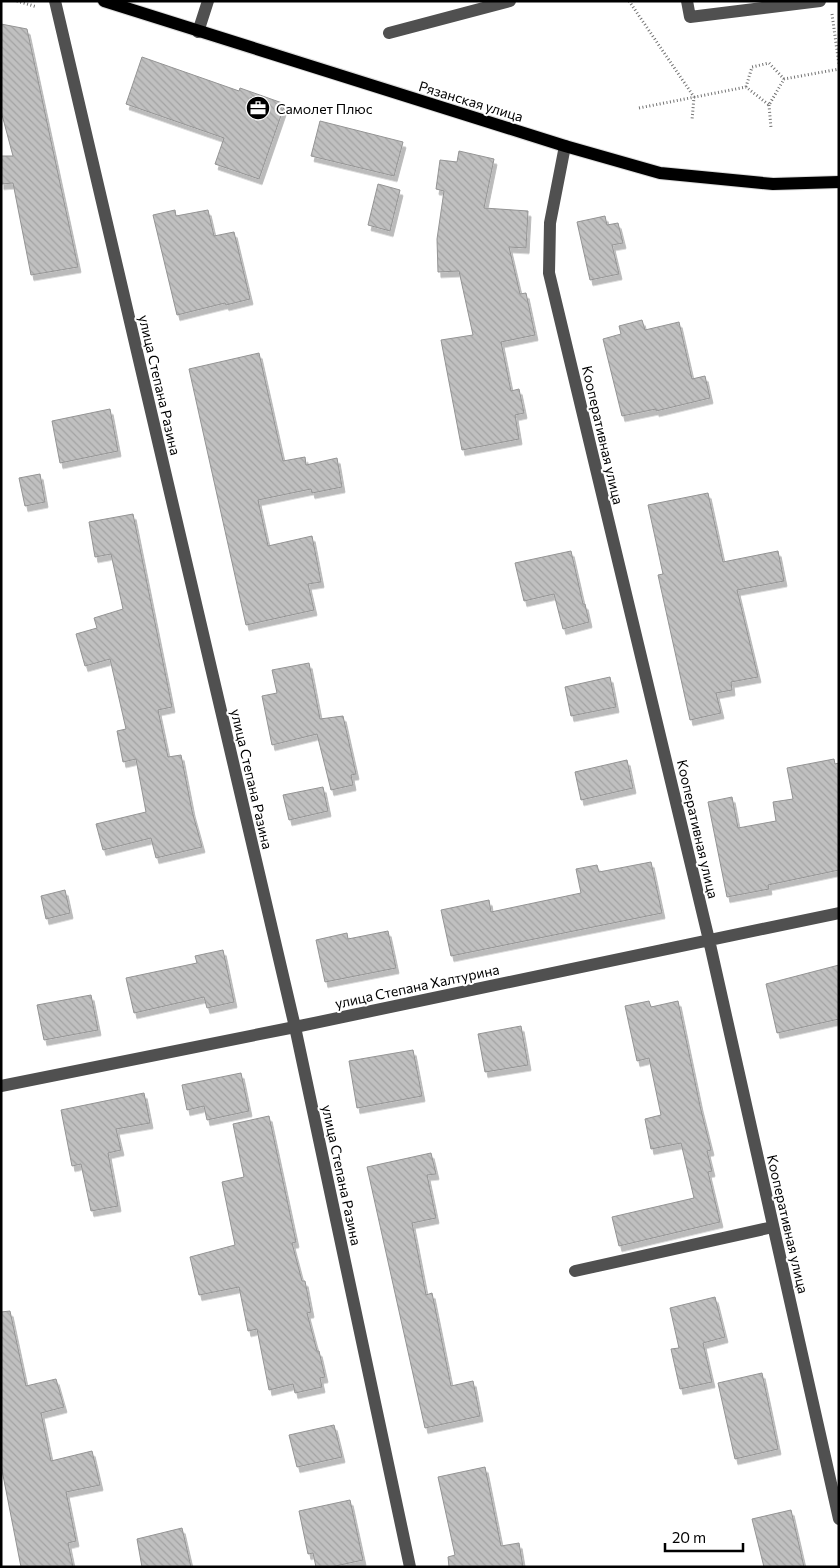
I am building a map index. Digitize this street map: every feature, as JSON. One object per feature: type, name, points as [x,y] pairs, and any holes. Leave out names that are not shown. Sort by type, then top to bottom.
[{"type":"main road","name":"Рязанская улица","points":[[104,1],[565,146],[660,173],[773,184],[839,182]]},
{"type":"street","name":"улица Степана Разина","points":[[54,1],[295,1027],[410,1567]]},
{"type":"street","points":[[198,32],[208,1]]},
{"type":"street","points":[[389,33],[510,1]]},
{"type":"street","points":[[686,1],[690,17],[820,1]]},
{"type":"street","name":"Кооперативная улица","points":[[565,146],[550,223],[549,273],[709,940],[839,1519]]},
{"type":"street","name":"улица Степана Халтурина","points":[[1,1086],[295,1027],[839,913]]},
{"type":"street","points":[[575,1271],[773,1227]]},
{"type":"path","points":[[629,1],[694,97],[692,120]]},
{"type":"path","points":[[832,10],[839,65]]},
{"type":"path","points":[[746,87],[752,67],[768,63],[784,79]]},
{"type":"path","points":[[771,128],[768,105],[784,79],[839,69]]},
{"type":"path","points":[[639,108],[746,87]]},
{"type":"path","points":[[746,87],[768,105]]},
{"type":"building","points":[[1,24],[27,29],[78,267],[31,275],[13,183],[1,184],[1,156],[13,156],[1,111]]},
{"type":"building","points":[[142,57],[239,91],[240,88],[285,104],[259,179],[215,164],[224,138],[126,104]]},
{"type":"building","points":[[320,121],[403,142],[394,176],[311,156]]},
{"type":"building","points":[[459,151],[494,159],[484,208],[528,211],[526,248],[509,247],[520,294],[526,293],[535,335],[501,342],[511,391],[519,389],[524,413],[515,415],[519,439],[462,450],[441,340],[473,335],[459,271],[438,272],[437,239],[444,191],[436,189],[440,160],[457,162]]},
{"type":"building","points":[[378,184],[400,190],[390,231],[368,225]]},
{"type":"building","points":[[175,210],[176,216],[208,210],[214,236],[234,232],[250,299],[177,315],[153,215]]},
{"type":"building","points":[[605,216],[607,225],[618,223],[623,243],[612,245],[619,274],[590,280],[577,222]]},
{"type":"building","points":[[642,320],[645,330],[679,322],[692,379],[705,376],[710,398],[656,411],[656,409],[622,416],[603,339],[621,334],[619,326]]},
{"type":"building","points":[[259,353],[283,461],[305,457],[306,465],[337,458],[342,487],[312,493],[311,489],[258,500],[268,546],[312,536],[321,582],[308,584],[314,610],[246,625],[189,369]]},
{"type":"building","points":[[110,409],[118,451],[60,463],[52,421]]},
{"type":"building","points":[[40,474],[45,502],[25,506],[19,478]]},
{"type":"building","points":[[708,493],[723,562],[778,551],[784,581],[737,590],[758,677],[731,682],[732,690],[716,693],[721,713],[690,720],[658,575],[663,574],[648,505]]},
{"type":"building","points":[[133,514],[172,707],[158,710],[168,757],[181,755],[192,811],[202,847],[156,858],[151,838],[103,850],[96,824],[146,812],[136,759],[123,762],[117,731],[126,729],[110,659],[85,666],[76,634],[97,628],[94,618],[123,609],[111,554],[95,557],[89,522]]},
{"type":"building","points":[[571,551],[589,622],[563,629],[554,594],[524,601],[515,563]]},
{"type":"building","points":[[309,663],[320,719],[343,716],[356,774],[351,775],[353,785],[331,790],[317,734],[272,745],[262,696],[277,693],[272,670]]},
{"type":"building","points":[[610,677],[616,707],[571,716],[565,687]]},
{"type":"building","points":[[834,759],[835,764],[839,763],[839,870],[768,885],[769,889],[727,897],[708,802],[732,797],[738,828],[776,821],[773,802],[793,799],[787,768]]},
{"type":"building","points":[[627,760],[633,788],[581,800],[575,772]]},
{"type":"building","points":[[323,787],[328,811],[289,820],[283,795]]},
{"type":"building","points":[[651,862],[662,913],[451,956],[441,910],[489,900],[491,912],[581,893],[576,869],[597,865],[599,872]]},
{"type":"building","points":[[65,890],[70,913],[46,919],[41,896]]},
{"type":"building","points":[[388,931],[396,968],[325,982],[316,940],[347,933],[348,939]]},
{"type":"building","points":[[223,950],[234,1002],[207,1008],[204,997],[134,1013],[126,978],[197,963],[195,956]]},
{"type":"building","points":[[839,965],[839,1019],[777,1033],[766,984]]},
{"type":"building","points":[[91,995],[98,1030],[44,1040],[37,1005]]},
{"type":"building","points":[[649,1001],[651,1007],[678,1001],[711,1150],[707,1151],[712,1171],[708,1172],[720,1222],[619,1246],[612,1217],[694,1198],[681,1143],[651,1149],[645,1119],[661,1115],[649,1058],[637,1061],[625,1006]]},
{"type":"building","points":[[521,1026],[528,1065],[485,1072],[478,1034]]},
{"type":"building","points":[[413,1050],[422,1096],[357,1108],[349,1061]]},
{"type":"building","points":[[241,1073],[249,1111],[207,1120],[204,1106],[187,1110],[182,1085]]},
{"type":"building","points":[[144,1093],[150,1123],[116,1129],[121,1150],[108,1153],[118,1206],[91,1211],[81,1164],[72,1166],[61,1110]]},
{"type":"building","points":[[269,1116],[296,1242],[292,1243],[302,1281],[305,1281],[311,1312],[307,1313],[325,1377],[320,1378],[322,1387],[295,1393],[293,1384],[269,1390],[257,1329],[248,1331],[239,1287],[199,1295],[190,1257],[235,1245],[222,1182],[244,1177],[233,1124]]},
{"type":"building","points":[[431,1153],[436,1174],[427,1175],[436,1218],[412,1223],[426,1295],[432,1293],[451,1386],[473,1381],[480,1416],[425,1428],[367,1167]]},
{"type":"building","points":[[715,1297],[725,1337],[703,1343],[712,1382],[680,1389],[671,1349],[679,1348],[670,1308]]},
{"type":"building","points":[[10,1311],[26,1386],[56,1379],[64,1407],[41,1413],[51,1461],[92,1451],[100,1485],[66,1492],[76,1541],[68,1543],[73,1567],[21,1567],[1,1465],[1,1312]]},
{"type":"building","points":[[762,1373],[778,1449],[735,1459],[718,1383]]},
{"type":"building","points":[[334,1425],[342,1457],[297,1467],[289,1435]]},
{"type":"building","points":[[485,1467],[501,1546],[519,1543],[523,1567],[449,1567],[448,1557],[455,1555],[438,1477]]},
{"type":"building","points":[[350,1500],[363,1560],[331,1567],[316,1567],[313,1553],[308,1554],[299,1511]]},
{"type":"building","points":[[791,1510],[804,1567],[764,1567],[752,1519]]},
{"type":"building","points":[[182,1528],[191,1567],[142,1567],[137,1539]]},
{"type":"place","name":"Самолет Плюс","points":[[258,108]]}]
